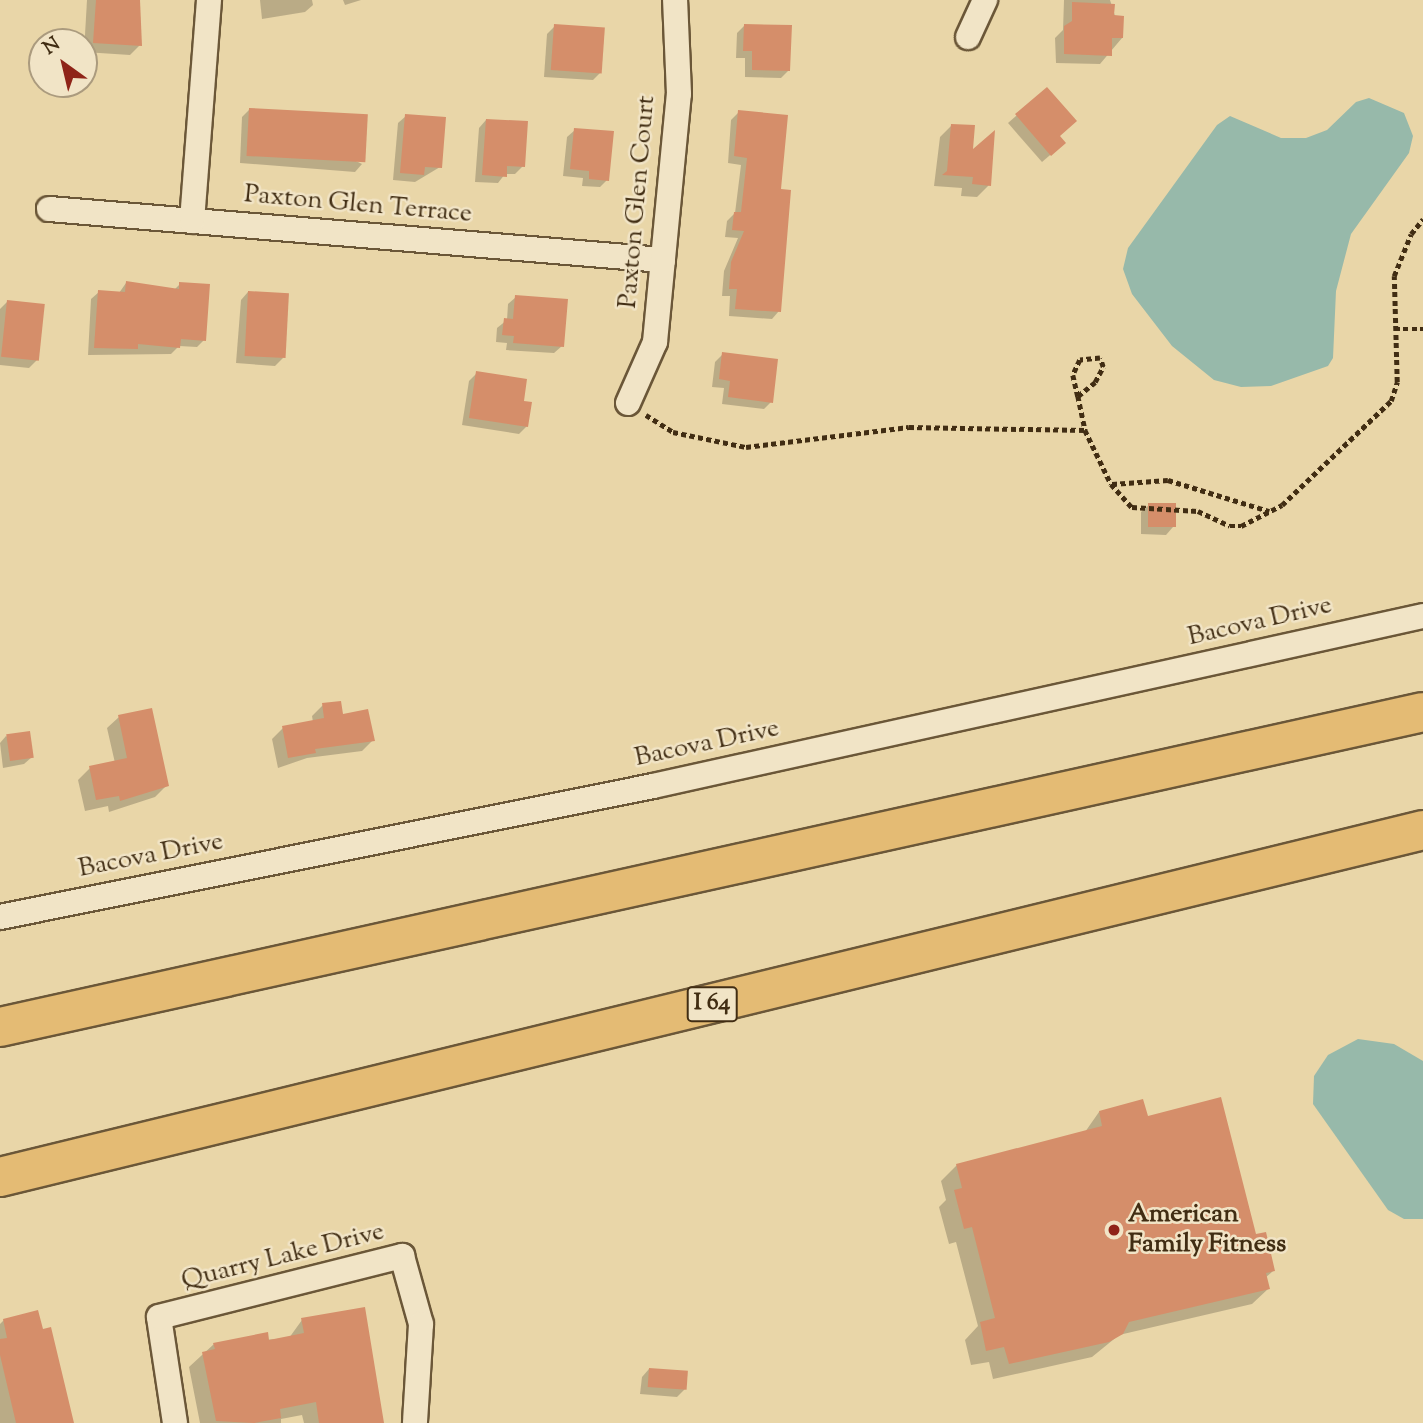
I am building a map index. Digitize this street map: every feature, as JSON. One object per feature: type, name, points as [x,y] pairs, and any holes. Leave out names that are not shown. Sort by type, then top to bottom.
[{"type":"highway","points":[[0,1027],[1423,712]]},
{"type":"highway","name":"I 64","points":[[0,1177],[1423,830]]},
{"type":"street","points":[[192,220],[209,0]]},
{"type":"street","name":"Paxton Glen Court","points":[[628,403],[655,342],[678,94],[675,0]]},
{"type":"street","points":[[968,37],[985,0]]},
{"type":"street","name":"Paxton Glen Terrace","points":[[49,209],[663,260]]},
{"type":"street","name":"Bacova Drive","points":[[0,917],[667,783],[1423,616]]},
{"type":"street","name":"Quarry Lake Drive","points":[[175,1423],[159,1317],[402,1256],[421,1324],[415,1423]]},
{"type":"path","points":[[1078,396],[1099,374],[1103,367],[1100,358],[1080,360],[1073,374],[1085,430],[1111,484],[1132,507],[1198,511],[1230,526],[1241,526],[1270,511],[1391,401],[1397,382],[1394,276],[1411,234],[1423,219]]},
{"type":"path","points":[[1395,329],[1423,329]]},
{"type":"path","points":[[628,403],[673,432],[746,447],[909,428],[1085,430]]},
{"type":"path","points":[[1111,484],[1179,481],[1270,511]]},
{"type":"shaded area","points":[[1369,98],[1404,113],[1413,136],[1409,153],[1351,234],[1336,291],[1333,358],[1328,366],[1271,386],[1241,387],[1214,380],[1172,346],[1132,294],[1123,269],[1128,248],[1217,125],[1230,116],[1281,138],[1306,138],[1327,130],[1356,102]]},
{"type":"shaded area","points":[[1358,1039],[1394,1044],[1423,1061],[1423,1219],[1404,1219],[1388,1210],[1313,1104],[1314,1076],[1328,1055]]},
{"type":"building","points":[[96,0],[140,0],[142,46],[98,43],[98,28],[94,28]]},
{"type":"building","points":[[1072,2],[1115,4],[1114,15],[1124,16],[1123,38],[1112,38],[1112,56],[1064,54],[1064,26],[1072,21]]},
{"type":"building","points":[[554,24],[605,28],[602,73],[551,70]]},
{"type":"building","points":[[744,24],[792,25],[790,71],[752,70],[752,51],[743,51]]},
{"type":"building","points":[[1047,87],[1077,121],[1060,136],[1066,143],[1051,156],[1015,114]]},
{"type":"building","points":[[249,108],[368,114],[365,162],[246,156]]},
{"type":"building","points":[[738,110],[788,115],[781,189],[791,190],[781,312],[735,309],[737,289],[729,289],[731,262],[744,231],[732,230],[734,212],[741,212],[747,158],[734,156]]},
{"type":"building","points":[[405,114],[446,117],[442,168],[425,167],[424,175],[400,173]]},
{"type":"building","points":[[486,119],[528,121],[525,167],[507,166],[507,177],[482,175]]},
{"type":"building","points":[[951,124],[975,125],[973,149],[995,130],[991,186],[972,184],[973,177],[942,175],[947,171]]},
{"type":"building","points":[[574,128],[614,131],[609,181],[589,179],[589,171],[570,169]]},
{"type":"building","points":[[126,281],[179,289],[179,282],[210,284],[206,341],[181,339],[180,348],[138,344],[138,349],[94,348],[98,290],[125,292]]},
{"type":"building","points":[[248,291],[289,293],[286,358],[245,356]]},
{"type":"building","points":[[515,295],[568,299],[564,347],[513,343],[514,336],[502,335],[504,318],[513,319]]},
{"type":"building","points":[[7,300],[45,304],[39,361],[1,357]]},
{"type":"building","points":[[722,352],[778,359],[773,403],[728,397],[730,381],[719,379]]},
{"type":"building","points":[[476,371],[527,379],[524,401],[532,402],[528,427],[469,418]]},
{"type":"building","points":[[1148,503],[1176,503],[1176,527],[1148,527]]},
{"type":"building","points":[[341,701],[343,714],[368,709],[375,741],[315,749],[316,753],[288,758],[282,726],[324,718],[322,703]]},
{"type":"building","points":[[152,708],[169,786],[120,801],[119,796],[96,800],[89,766],[127,758],[118,715]]},
{"type":"building","points":[[30,731],[34,758],[10,761],[6,734]]},
{"type":"building","name":"American Family Fitness","points":[[1221,1097],[1256,1234],[1266,1232],[1275,1271],[1266,1273],[1270,1289],[1129,1322],[1123,1334],[1109,1342],[1009,1364],[1004,1347],[986,1351],[980,1322],[995,1318],[972,1227],[964,1229],[954,1190],[962,1188],[956,1164],[1102,1126],[1099,1111],[1143,1099],[1148,1116]]},
{"type":"building","points":[[365,1307],[384,1423],[319,1423],[316,1402],[280,1409],[281,1418],[254,1423],[216,1421],[202,1352],[215,1349],[213,1343],[268,1332],[269,1340],[304,1333],[301,1318]]},
{"type":"building","points":[[38,1310],[43,1329],[51,1327],[74,1423],[16,1423],[0,1355],[0,1339],[7,1338],[3,1319]]},
{"type":"building","points":[[649,1368],[688,1371],[687,1390],[648,1387]]},
{"type":"place","name":"American Family Fitness","points":[[1114,1230]]}]
